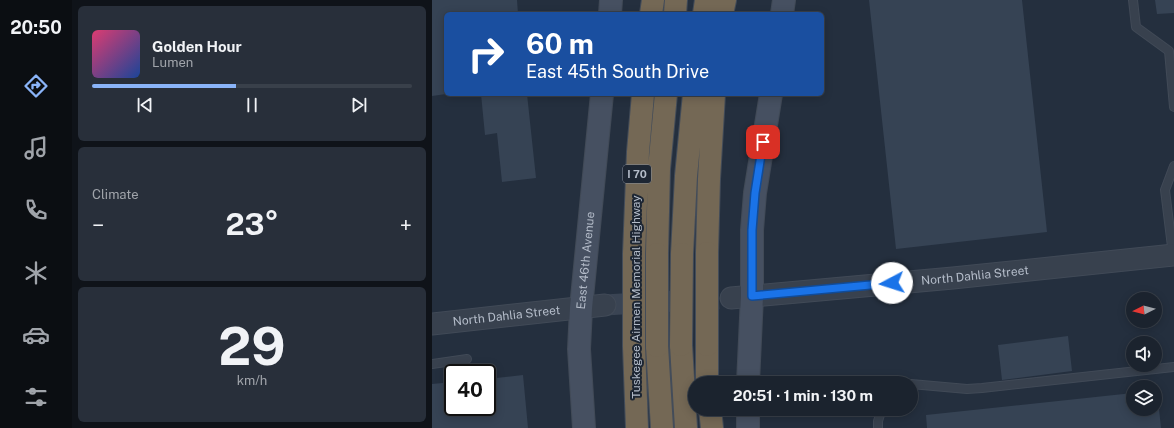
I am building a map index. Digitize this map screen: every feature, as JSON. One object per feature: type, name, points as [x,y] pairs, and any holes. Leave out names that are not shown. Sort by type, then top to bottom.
[{"type":"highway","points":[[651,12],[653,0]]},
{"type":"highway","points":[[675,12],[676,0]]},
{"type":"highway","points":[[704,12],[706,0]]},
{"type":"highway","points":[[722,12],[725,0]]},
{"type":"highway","name":"Tuskegee Airmen Memorial Highway","points":[[637,428],[634,346],[634,254],[638,152],[643,96]]},
{"type":"highway","points":[[662,428],[657,346],[657,254],[659,169],[666,96]]},
{"type":"highway","points":[[686,428],[681,345],[682,254],[686,176],[694,96]]},
{"type":"highway","points":[[707,376],[707,253],[709,179],[714,96]]},
{"type":"highway","points":[[711,416],[712,428]]},
{"type":"main road","points":[[610,12],[611,0]]},
{"type":"main road","points":[[782,12],[784,0]]},
{"type":"main road","name":"East 46th Avenue","points":[[584,428],[580,349],[581,308],[602,96]]},
{"type":"main road","points":[[748,376],[742,297],[752,230],[755,193],[770,96]]},
{"type":"main road","points":[[748,416],[748,428]]},
{"type":"street","name":"North Dahlia Street","points":[[742,297],[953,278],[1173,255]]},
{"type":"street","name":"North Dahlia Street","points":[[432,324],[606,305]]},
{"type":"lane","points":[[1134,0],[1136,27],[1169,51],[1174,107]]},
{"type":"lane","points":[[1173,255],[1165,190],[1174,166]]},
{"type":"lane","points":[[432,364],[467,359]]},
{"type":"lane","points":[[918,385],[978,389],[1174,367]]},
{"type":"lane","points":[[878,428],[879,416]]},
{"type":"building","points":[[432,0],[517,0],[518,12],[444,12],[444,94],[432,96]]},
{"type":"building","points":[[869,0],[1022,0],[1047,232],[896,249]]},
{"type":"building","points":[[1155,0],[1174,0],[1174,13],[1157,14]]},
{"type":"building","points":[[481,96],[527,96],[536,178],[502,182],[497,133],[485,135]]},
{"type":"building","points":[[1068,336],[1072,371],[1002,380],[998,345]]},
{"type":"building","points":[[523,375],[528,428],[432,428],[432,384],[444,383],[444,416],[496,416],[496,378]]},
{"type":"building","points":[[1126,394],[1126,416],[1160,416],[1161,428],[927,428],[926,415]]},
{"type":"tunnel","points":[[605,305],[731,298]]},
{"type":"route","points":[[763,142],[755,193],[752,230],[752,296],[892,283]]}]
